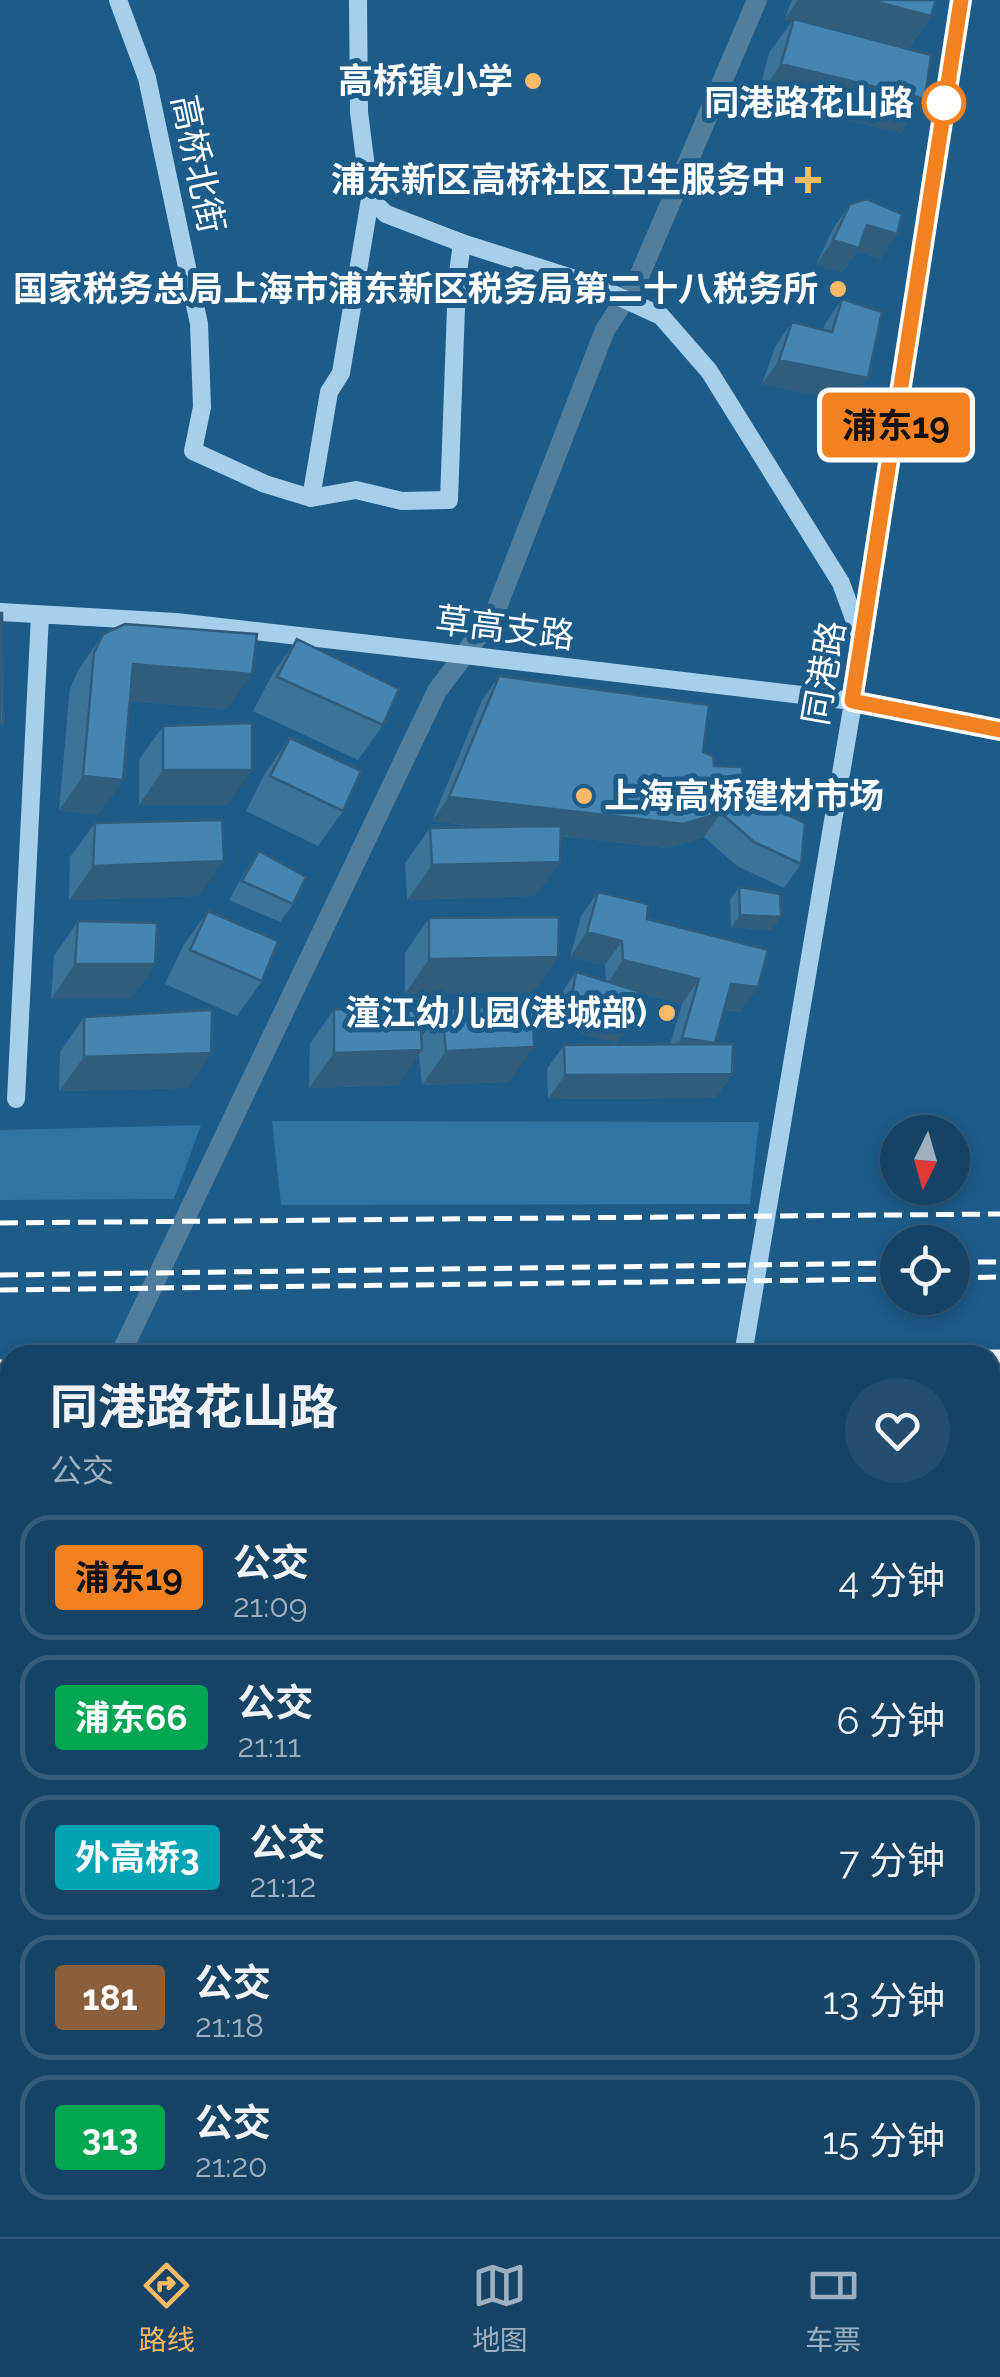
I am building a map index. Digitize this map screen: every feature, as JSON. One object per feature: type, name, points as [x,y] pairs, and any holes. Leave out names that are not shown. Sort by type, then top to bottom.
[{"type":"street","name":"高桥北街","points":[[118,0],[148,78],[199,324],[202,407],[194,451],[264,484],[311,498]]},
{"type":"street","points":[[358,0],[360,112],[370,200],[341,373],[328,392],[311,498],[356,490],[402,501],[449,500],[457,280],[462,243]]},
{"type":"street","name":"同港路","points":[[745,1345],[863,643],[961,0]]},
{"type":"street","points":[[370,200],[386,214],[591,284],[661,316],[709,371],[841,583],[863,643]]},
{"type":"street","name":"草高支路","points":[[0,612],[176,622],[423,650],[852,701],[1000,730]]},
{"type":"street","points":[[16,1099],[40,616]]},
{"type":"shaded area","points":[[272,1121],[759,1122],[750,1204],[281,1205]]},
{"type":"shaded area","points":[[201,1125],[174,1199],[0,1200],[0,1130]]},
{"type":"building","points":[[869,0],[936,0],[931,16]]},
{"type":"building","points":[[794,19],[931,55],[925,99],[781,64]]},
{"type":"building","points":[[867,199],[902,214],[897,234],[867,225],[859,248],[833,240],[850,204]]},
{"type":"building","points":[[842,299],[882,312],[868,378],[779,360],[792,322],[832,332]]},
{"type":"building","points":[[2,613],[3,724],[0,724]]},
{"type":"building","points":[[125,624],[257,634],[252,674],[133,664],[123,780],[83,776],[94,653],[103,634]]},
{"type":"building","points":[[297,639],[399,689],[383,725],[277,677]]},
{"type":"building","name":"上海高桥建材市场","points":[[499,676],[709,705],[703,752],[713,756],[714,766],[742,767],[743,777],[759,795],[777,810],[805,823],[801,864],[754,842],[721,813],[683,824],[449,797]]},
{"type":"building","points":[[252,723],[252,770],[163,770],[163,726]]},
{"type":"building","points":[[290,738],[361,771],[343,811],[270,776]]},
{"type":"building","points":[[222,820],[224,861],[93,866],[95,823]]},
{"type":"building","points":[[561,826],[560,862],[432,865],[430,828]]},
{"type":"building","points":[[259,851],[306,877],[293,904],[242,881]]},
{"type":"building","points":[[739,887],[780,894],[781,917],[740,915]]},
{"type":"building","points":[[598,892],[648,904],[647,919],[768,950],[758,987],[731,984],[715,1043],[682,1038],[699,979],[623,960],[622,941],[587,932]]},
{"type":"building","points":[[208,911],[278,941],[262,981],[190,950]]},
{"type":"building","points":[[559,917],[558,957],[429,959],[429,918]]},
{"type":"building","points":[[78,921],[157,923],[155,964],[75,964]]},
{"type":"building","points":[[576,972],[638,991],[629,1024],[570,1009]]},
{"type":"building","points":[[533,1006],[534,1047],[446,1051],[442,1008]]},
{"type":"building","points":[[334,1009],[420,1011],[422,1050],[334,1053]]},
{"type":"building","points":[[212,1010],[211,1053],[84,1057],[84,1017]]},
{"type":"building","points":[[733,1044],[732,1074],[565,1075],[564,1045]]},
{"type":"waterway","points":[[125,1345],[437,691],[494,615],[605,330],[638,279],[757,0]]},
{"type":"railway","points":[[0,1223],[1000,1214]]},
{"type":"railway","points":[[970,1262],[1000,1262]]},
{"type":"railway","points":[[0,1275],[880,1263]]},
{"type":"railway","points":[[970,1278],[1000,1277]]},
{"type":"railway","points":[[0,1290],[880,1279]]},
{"type":"bus line","name":"浦东19","points":[[961,0],[852,701],[1000,730]]},
{"type":"place","name":"高桥镇小学","points":[[533,81]]},
{"type":"place","name":"同港路花山路","points":[[944,103]]},
{"type":"place","name":"浦东新区高桥社区卫生服务中","points":[[808,180]]},
{"type":"place","name":"国家税务总局上海市浦东新区税务局第二十八税务所","points":[[838,289]]},
{"type":"place","name":"上海高桥建材市场","points":[[584,796]]},
{"type":"place","name":"潼江幼儿园(港城部)","points":[[667,1013]]}]
